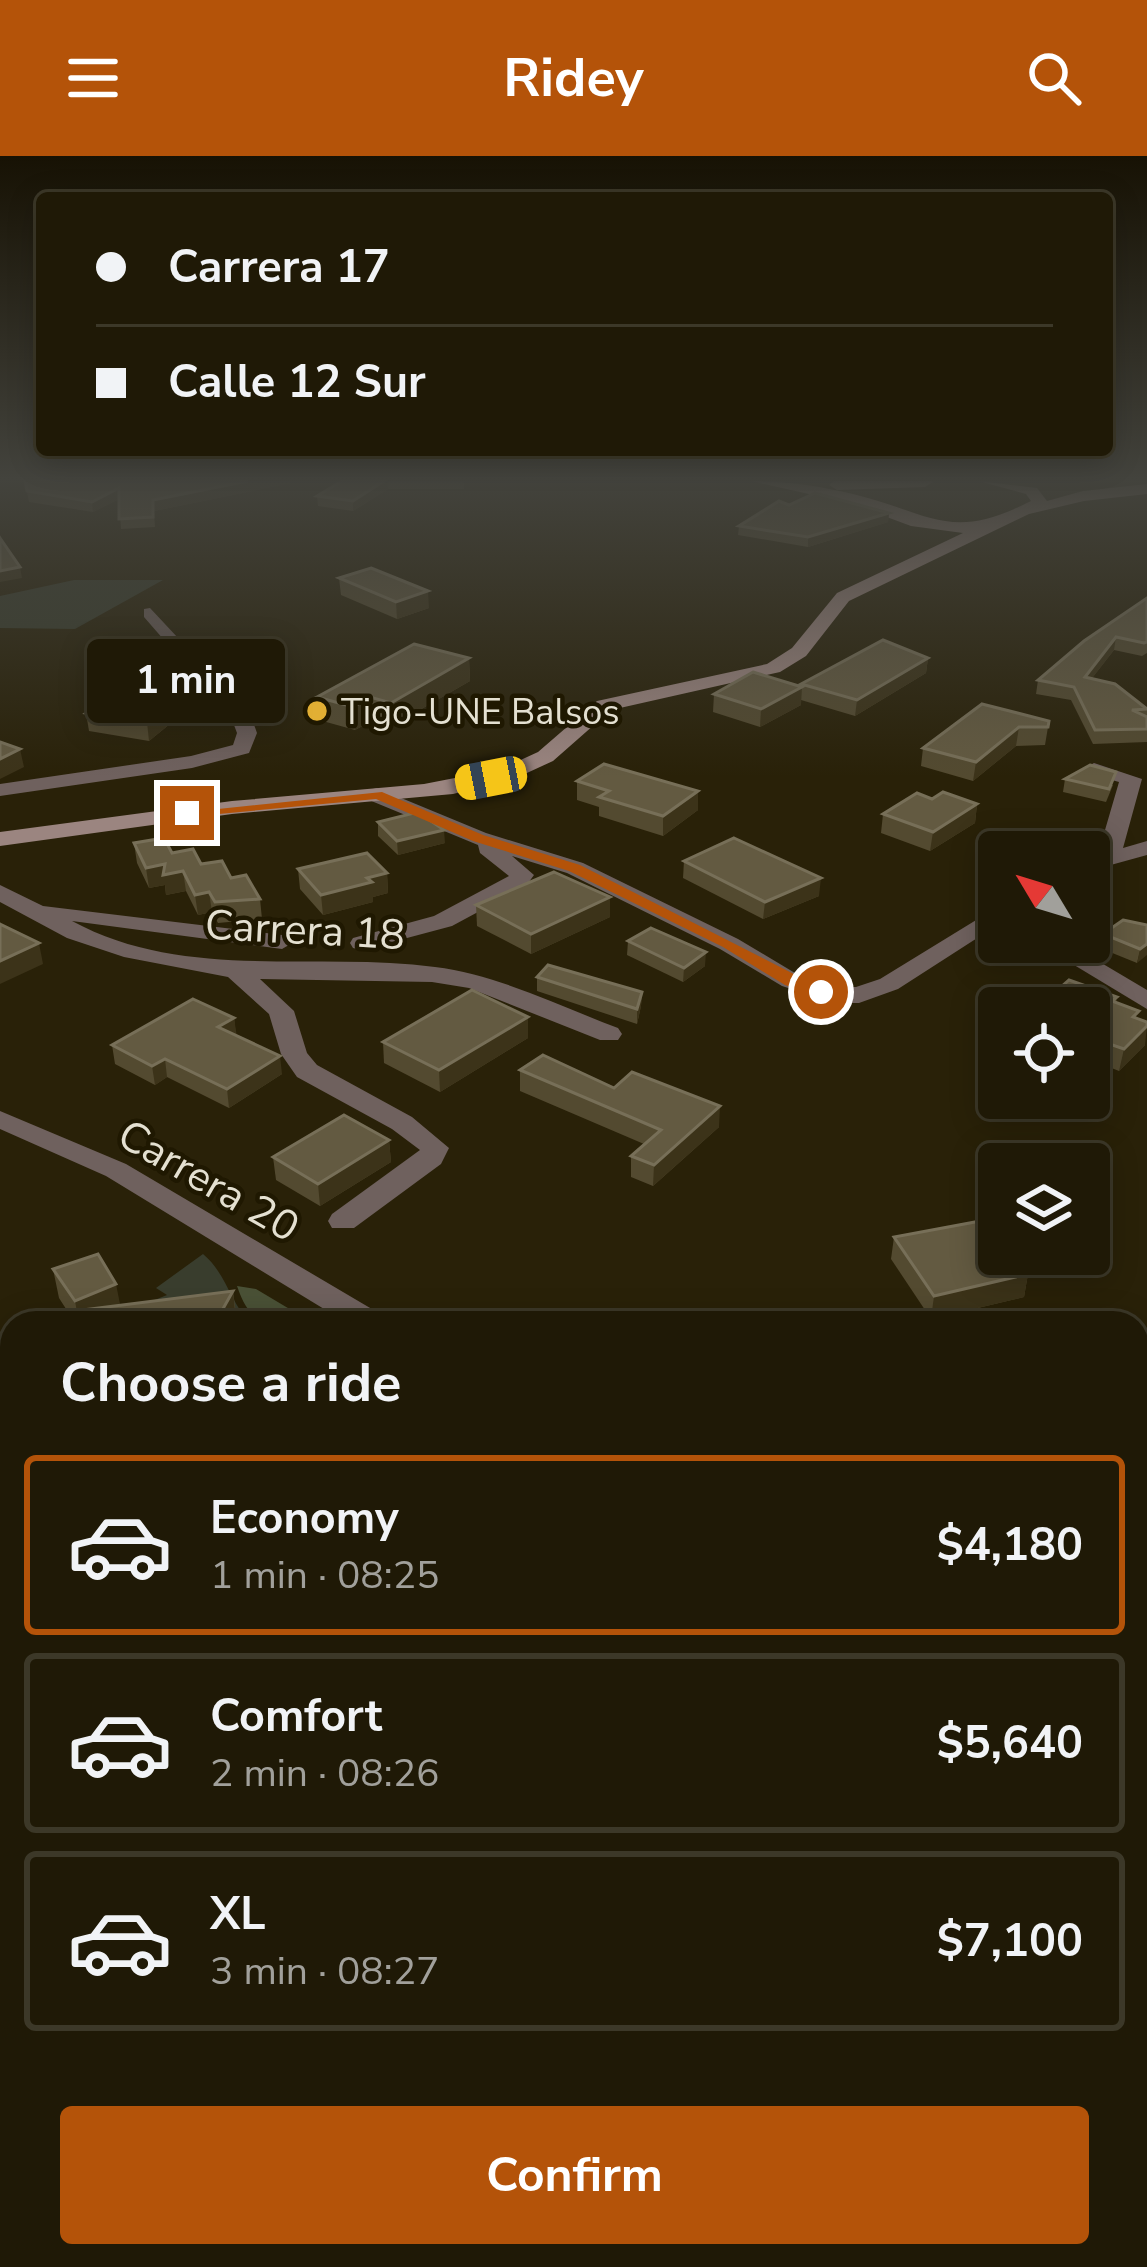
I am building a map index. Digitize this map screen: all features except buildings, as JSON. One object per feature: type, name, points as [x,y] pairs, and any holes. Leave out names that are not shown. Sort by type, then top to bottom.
[{"type":"main road","points":[[0,839],[144,818],[442,788],[513,771],[561,747],[586,715],[604,705],[772,668],[799,652],[831,607],[877,580]]},
{"type":"street","points":[[0,790],[192,762],[242,749],[247,733],[241,716],[150,613]]},
{"type":"street","points":[[1094,769],[1131,779],[1110,833]]},
{"type":"street","points":[[377,795],[490,842],[575,868],[729,944],[790,981],[836,995],[860,995],[890,984],[978,928]]},
{"type":"street","points":[[362,943],[442,921],[518,881],[522,874],[493,856],[487,849],[490,842]]},
{"type":"street","points":[[1110,858],[1147,848]]},
{"type":"street","name":"Carrera 18","points":[[0,892],[76,933],[133,952],[236,971],[432,974],[475,982],[609,1034]]},
{"type":"street","points":[[33,908],[282,942]]},
{"type":"street","points":[[1083,963],[1147,1001]]},
{"type":"street","points":[[236,971],[281,1011],[294,1054],[307,1071],[402,1123],[435,1148],[431,1157],[343,1221]]},
{"type":"street","name":"Carrera 20","points":[[0,1119],[116,1169],[351,1311]]},
{"type":"green space","points":[[74,580],[163,580],[75,629],[0,628],[0,596]]},
{"type":"green space","points":[[203,1254],[241,1311],[173,1311],[147,1303],[167,1295],[156,1288]]},
{"type":"green space","points":[[237,1286],[256,1289],[293,1311],[249,1311]]},
{"type":"place","name":"Tigo-UNE Balsos","points":[[317,711]]},
{"type":"route","points":[[187,813],[377,795],[478,838],[575,868],[729,944],[790,981],[821,992]]}]
